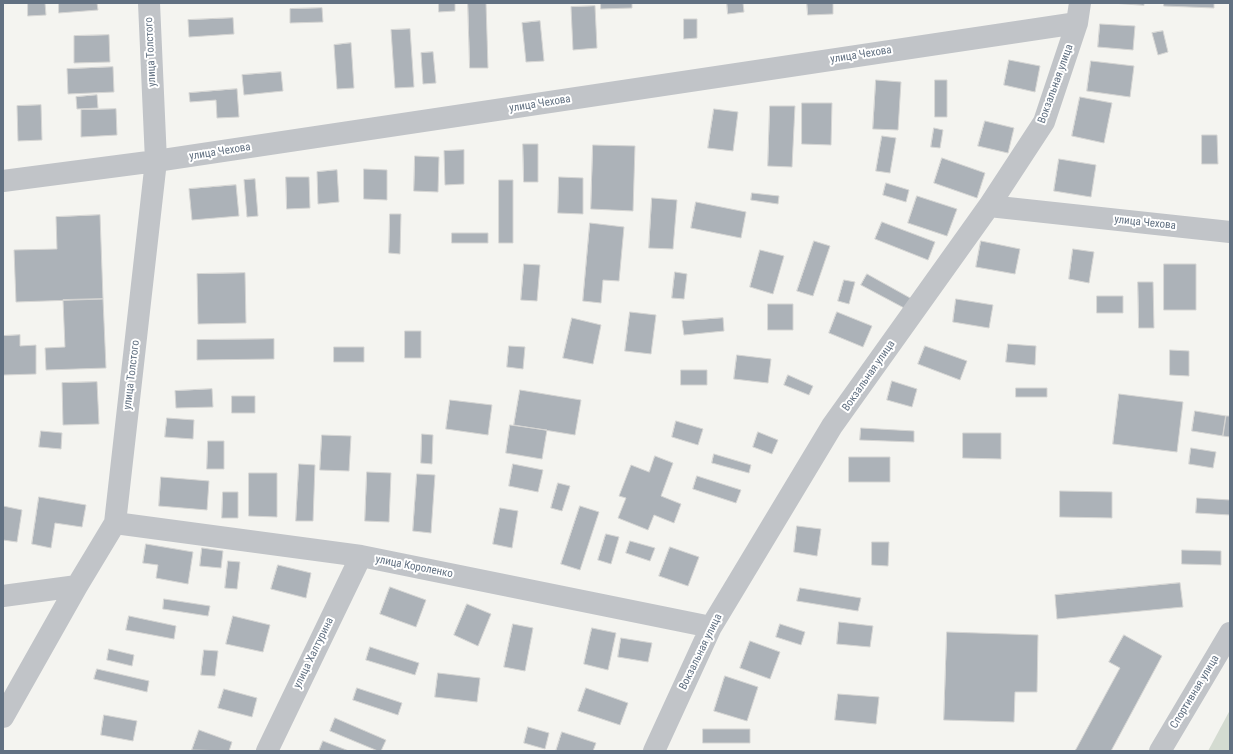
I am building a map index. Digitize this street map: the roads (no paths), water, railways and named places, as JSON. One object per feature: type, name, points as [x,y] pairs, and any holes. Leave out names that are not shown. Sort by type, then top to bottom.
[{"type":"street","name":"улица Толстого","points":[[3,717],[77,586],[115,523],[156,162],[149,3]]},
{"type":"street","name":"улица Чехова","points":[[3,181],[156,162],[1079,13]]},
{"type":"street","name":"Вокзальная улица","points":[[654,751],[711,627],[832,426],[989,206],[1044,122],[1079,13]]},
{"type":"street","name":"улица Чехова","points":[[989,206],[1230,232]]},
{"type":"street","name":"улица Короленко","points":[[115,523],[361,556],[711,627]]},
{"type":"street","name":"улица Халтурина","points":[[266,751],[361,556]]},
{"type":"street","points":[[3,596],[77,586]]},
{"type":"street","name":"Спортивная улица","points":[[1160,751],[1230,633]]}]
